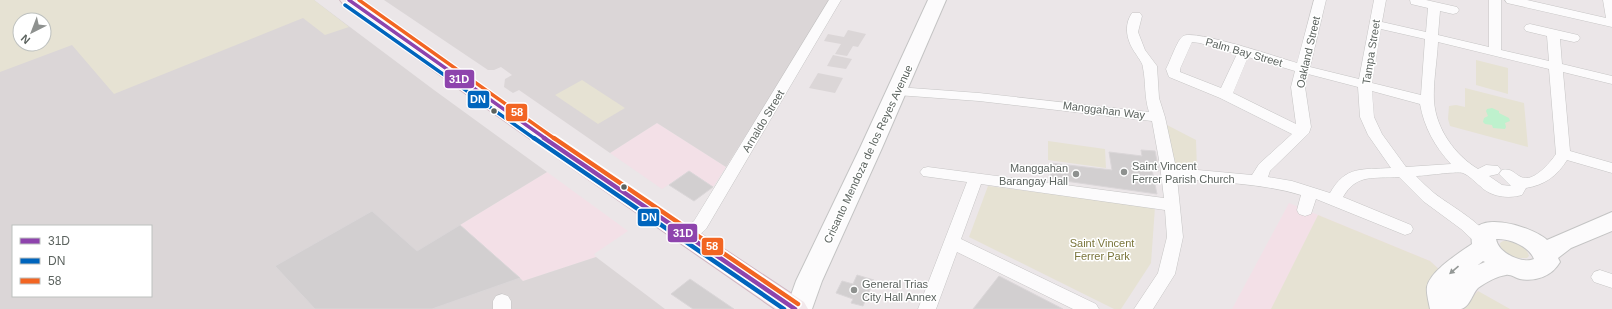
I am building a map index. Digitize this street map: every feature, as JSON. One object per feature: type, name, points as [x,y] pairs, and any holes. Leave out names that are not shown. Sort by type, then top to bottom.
[{"type":"main road","points":[[348,0],[473,90],[795,309]]},
{"type":"main road","name":"Crisanto Mendoza de los Reyes Avenue","points":[[799,309],[809,281],[897,91],[937,0]]},
{"type":"main road","points":[[1507,264],[1479,275],[1468,282],[1458,298],[1443,309],[1440,287],[1451,272],[1497,230],[1510,232],[1546,246],[1584,234],[1612,220]]},
{"type":"main road","points":[[1486,239],[1490,253],[1507,264],[1518,268],[1538,270],[1544,267],[1547,262],[1546,246]]},
{"type":"street","name":"Arnaldo Street","points":[[686,236],[700,225],[835,0]]},
{"type":"street","name":"Oakland Street","points":[[1302,133],[1304,127],[1298,87],[1320,0]]},
{"type":"street","name":"Tampa Street","points":[[1380,0],[1365,85],[1367,116],[1375,135],[1402,172],[1430,197],[1486,239]]},
{"type":"street","points":[[1495,0],[1495,52]]},
{"type":"street","points":[[1511,0],[1612,23]]},
{"type":"street","points":[[1609,0],[1612,18]]},
{"type":"street","points":[[1415,1],[1453,10]]},
{"type":"street","points":[[1434,6],[1427,101],[1428,115],[1432,126],[1450,153],[1464,168]]},
{"type":"street","points":[[1136,16],[1132,32],[1139,50],[1150,66],[1152,98],[1158,117]]},
{"type":"street","points":[[1376,24],[1612,80]]},
{"type":"street","points":[[1530,28],[1574,38]]},
{"type":"street","points":[[1334,200],[1344,182],[1350,177],[1358,175],[1464,168],[1536,182],[1558,165],[1563,154],[1553,33]]},
{"type":"street","name":"Palm Bay Street","points":[[1302,133],[1225,94],[1174,74],[1173,69],[1186,40],[1195,38],[1303,69],[1427,101]]},
{"type":"street","points":[[1225,94],[1244,52]]},
{"type":"street","name":"Manggahan Way","points":[[897,91],[1010,100],[1158,117],[1168,165],[1175,237],[1166,274],[1143,309]]},
{"type":"street","points":[[1260,182],[1260,175],[1264,168],[1302,133]]},
{"type":"street","points":[[1563,154],[1612,168]]},
{"type":"street","points":[[928,172],[1173,205]]},
{"type":"street","points":[[1175,173],[1276,184],[1310,192],[1334,200],[1405,229]]},
{"type":"street","points":[[927,309],[976,178]]},
{"type":"street","points":[[1305,210],[1310,192]]},
{"type":"street","points":[[952,242],[1090,309]]},
{"type":"shaded area","points":[[0,0],[314,0],[547,172],[460,225],[523,281],[596,257],[665,309],[0,309]]},
{"type":"shaded area","points":[[384,0],[831,0],[726,167],[657,123],[610,153],[519,90],[513,93],[504,87],[505,79],[512,75],[501,67],[494,70],[488,70]]},
{"type":"shaded area","points":[[848,30],[866,34],[858,47],[853,46],[847,56],[835,54],[841,44],[824,41],[828,34],[844,37]]},
{"type":"shaded area","points":[[833,55],[852,59],[846,69],[827,66]]},
{"type":"shaded area","points":[[818,73],[843,78],[835,93],[809,88]]},
{"type":"shaded area","points":[[1492,108],[1509,118],[1510,121],[1505,123],[1505,129],[1493,128],[1492,125],[1485,124],[1483,122],[1484,118],[1488,116],[1486,111],[1487,109]]},
{"type":"shaded area","points":[[657,123],[726,167],[713,187],[689,171],[662,189],[610,153]]},
{"type":"shaded area","points":[[547,172],[628,231],[594,254],[596,257],[523,281],[460,225]]},
{"type":"shaded area","points":[[1289,203],[1430,261],[1442,272],[1510,309],[1232,309]]},
{"type":"green space","points":[[0,0],[314,0],[349,27],[325,35],[303,18],[114,94],[72,45],[0,72]]},
{"type":"green space","points":[[1476,60],[1508,68],[1508,94],[1476,85]]},
{"type":"green space","points":[[582,80],[625,108],[598,124],[555,95]]},
{"type":"green space","points":[[1465,88],[1524,103],[1528,147],[1450,126],[1448,119],[1449,106],[1456,105],[1465,107]]},
{"type":"green space","points":[[1167,125],[1196,140],[1197,170],[1174,168]]},
{"type":"green space","points":[[1048,141],[1105,149],[1106,168],[1048,160]]},
{"type":"green space","name":"Saint Vincent Ferrer Park","points":[[988,186],[1155,207],[1151,263],[1121,309],[1114,309],[969,237]]},
{"type":"green space","points":[[1318,215],[1430,261],[1442,272],[1430,309],[1271,309]]},
{"type":"green space","points":[[1503,241],[1519,244],[1525,249],[1529,256],[1527,258],[1514,258],[1501,250],[1500,243]]},
{"type":"green space","points":[[1478,291],[1510,309],[1461,309]]},
{"type":"building","points":[[1141,150],[1155,151],[1159,171],[1152,170],[1157,194],[1051,179],[1050,163],[1112,170],[1109,152],[1142,156]]},
{"type":"building","points":[[689,171],[713,187],[694,201],[669,185]]},
{"type":"building","points":[[372,211],[417,251],[460,225],[520,278],[432,309],[315,309],[275,266]]},
{"type":"building","name":"General Trias City Hall Annex","points":[[857,275],[874,280],[863,306],[851,303],[853,299],[836,293],[842,281],[853,284]]},
{"type":"building","points":[[999,276],[1063,309],[973,309]]},
{"type":"building","points":[[690,279],[734,309],[693,309],[671,294]]},
{"type":"transit line","name":"31D","points":[[349,0],[570,156],[795,309]]},
{"type":"transit line","name":"58","points":[[359,0],[577,154],[798,304]]},
{"type":"transit line","name":"DN","points":[[345,5],[563,159],[784,309]]},
{"type":"place","name":"Saint Vincent Ferrer Parish Church","points":[[1124,172]]},
{"type":"place","name":"Manggahan Barangay Hall","points":[[1076,174]]},
{"type":"place","name":"General Trias City Hall Annex","points":[[854,290]]}]
